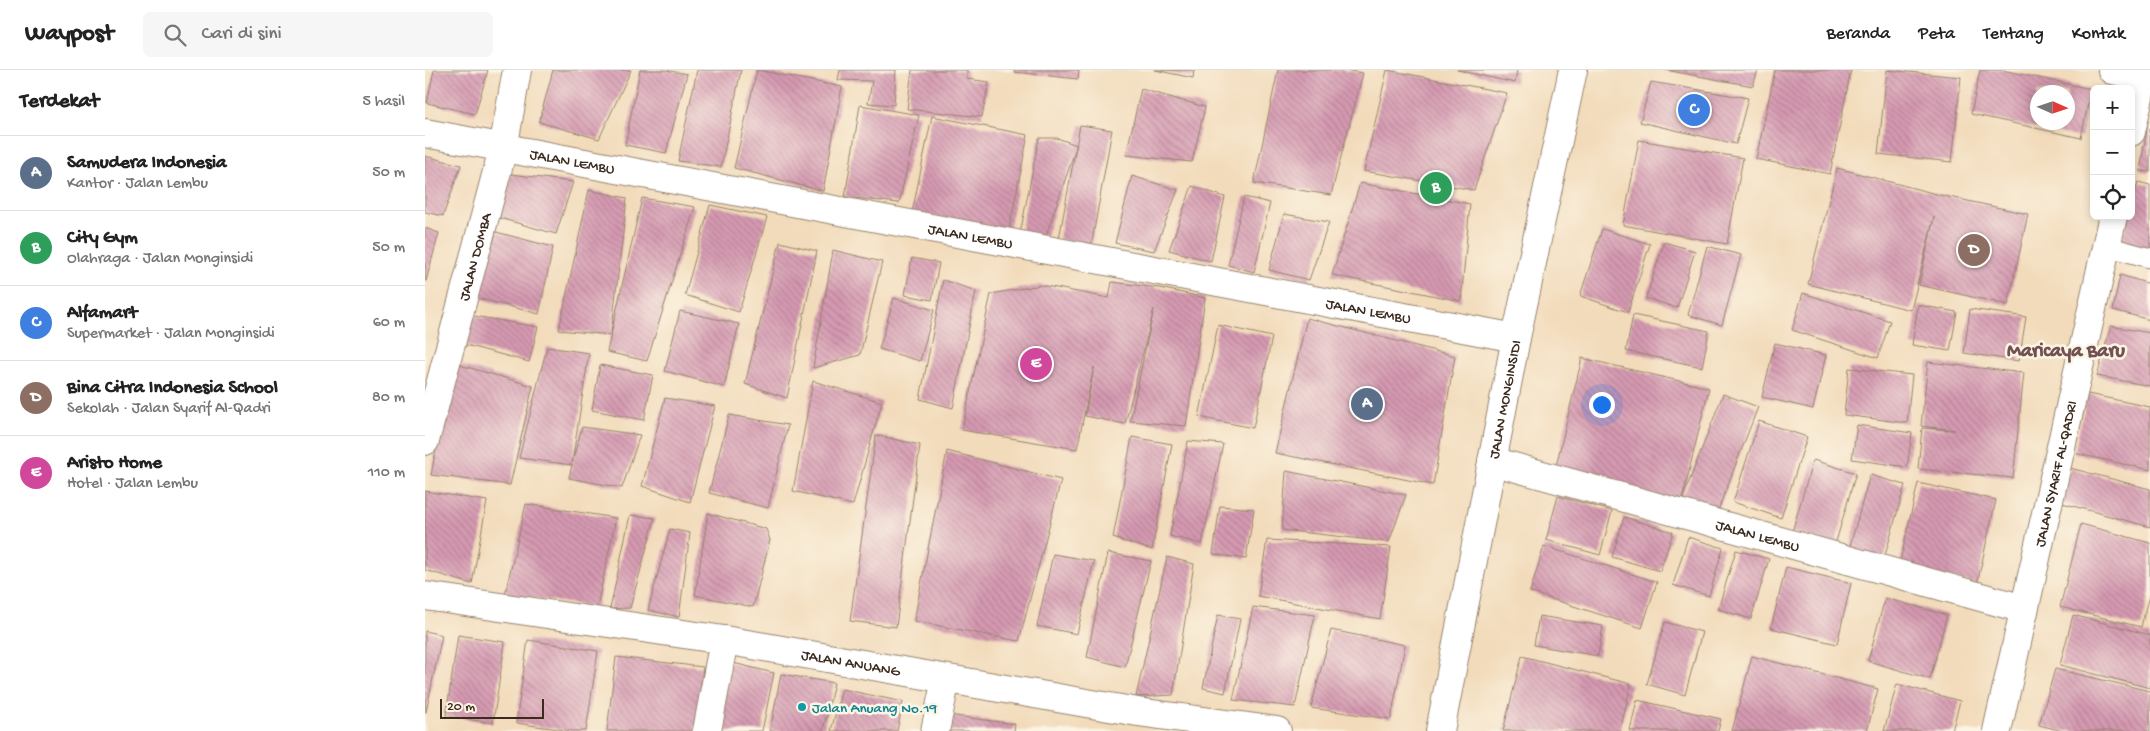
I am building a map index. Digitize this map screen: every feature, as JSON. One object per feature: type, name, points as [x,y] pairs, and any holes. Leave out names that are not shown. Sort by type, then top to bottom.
[{"type":"street","name":"JALAN DOMBA","points":[[425,441],[503,149],[517,70]]},
{"type":"street","name":"JALAN MONGINSIDI","points":[[1441,731],[1492,461],[1573,70]]},
{"type":"street","points":[[2112,70],[2144,73],[2131,130]]},
{"type":"street","name":"JALAN LEMBU","points":[[425,133],[1517,338]]},
{"type":"street","name":"JALAN SYARIF AL-QADRI","points":[[1997,731],[2112,220]]},
{"type":"street","name":"JALAN LEMBU","points":[[1492,461],[2024,609]]},
{"type":"street","name":"JALAN ANUANG","points":[[425,596],[724,640],[1138,712],[1277,731]]},
{"type":"street","points":[[707,731],[724,640]]},
{"type":"street","points":[[935,731],[946,679]]},
{"type":"lane","points":[[2106,246],[2150,258]]},
{"type":"building","points":[[434,70],[488,70],[475,114],[427,103]]},
{"type":"building","points":[[553,70],[631,70],[599,139],[539,122]]},
{"type":"building","points":[[640,70],[665,70],[687,74],[666,153],[625,145]]},
{"type":"building","points":[[697,70],[741,70],[721,167],[678,161]]},
{"type":"building","points":[[757,70],[842,87],[823,191],[734,168]]},
{"type":"building","points":[[840,70],[896,70],[894,105],[868,103],[872,81],[838,80]]},
{"type":"building","points":[[912,70],[967,70],[967,79],[989,82],[982,117],[907,109]]},
{"type":"building","points":[[1014,70],[1079,70],[1078,79],[1014,72]]},
{"type":"building","points":[[1155,70],[1194,70],[1193,78]]},
{"type":"building","points":[[1278,70],[1343,70],[1363,73],[1331,195],[1254,183]]},
{"type":"building","points":[[1387,70],[1507,93],[1474,190],[1364,171]]},
{"type":"building","points":[[1457,70],[1517,70],[1515,83]]},
{"type":"building","points":[[1665,70],[1758,70],[1753,86]]},
{"type":"building","points":[[1775,70],[1851,70],[1830,174],[1756,159]]},
{"type":"building","points":[[1887,70],[1961,77],[1952,162],[1878,154]]},
{"type":"building","points":[[1980,70],[2002,70],[2072,85],[2030,85],[2030,127],[1971,114]]},
{"type":"building","points":[[1651,82],[1748,98],[1736,144],[1640,122]]},
{"type":"building","points":[[2075,86],[2090,89],[2081,138],[2044,130],[2075,130]]},
{"type":"building","points":[[1141,89],[1205,107],[1192,162],[1126,155]]},
{"type":"building","points":[[860,105],[919,115],[899,203],[845,197]]},
{"type":"building","points":[[932,116],[1028,135],[1009,230],[912,213]]},
{"type":"building","points":[[1080,125],[1112,130],[1091,247],[1059,239]]},
{"type":"building","points":[[2147,128],[2150,129],[2150,172],[2140,171]]},
{"type":"building","points":[[1039,138],[1057,138],[1077,145],[1043,244],[1019,239]]},
{"type":"building","points":[[1639,140],[1743,158],[1727,244],[1623,225]]},
{"type":"building","points":[[425,156],[461,165],[443,216],[425,212]]},
{"type":"building","points":[[1837,168],[1940,195],[2028,214],[2008,305],[1919,285],[1934,217],[1911,310],[1808,284]]},
{"type":"building","points":[[511,174],[573,182],[556,234],[496,217]]},
{"type":"building","points":[[1132,176],[1178,190],[1154,251],[1115,243]]},
{"type":"building","points":[[2138,182],[2150,185],[2150,255],[2120,248],[2127,220],[2135,220],[2135,192]]},
{"type":"building","points":[[1360,183],[1470,204],[1461,301],[1332,275]]},
{"type":"building","points":[[1192,186],[1225,197],[1211,261],[1169,250]]},
{"type":"building","points":[[589,190],[627,198],[611,335],[559,330]]},
{"type":"building","points":[[1244,197],[1270,203],[1254,272],[1228,265]]},
{"type":"building","points":[[642,198],[695,207],[647,361],[607,352]]},
{"type":"building","points":[[710,205],[767,217],[739,312],[685,295]]},
{"type":"building","points":[[1284,214],[1329,222],[1309,280],[1269,270]]},
{"type":"building","points":[[425,228],[439,233],[426,281],[425,281]]},
{"type":"building","points":[[1602,229],[1650,244],[1628,312],[1580,296]]},
{"type":"building","points":[[496,232],[553,247],[539,314],[477,298]]},
{"type":"building","points":[[780,242],[817,251],[787,398],[745,384]]},
{"type":"building","points":[[1664,242],[1695,251],[1677,308],[1646,298]]},
{"type":"building","points":[[1707,246],[1741,255],[1722,325],[1688,315]]},
{"type":"building","points":[[833,250],[882,262],[860,355],[813,368]]},
{"type":"building","points":[[912,258],[939,263],[932,300],[905,295]]},
{"type":"building","points":[[2120,275],[2150,284],[2150,320],[2113,310]]},
{"type":"building","points":[[943,280],[976,291],[953,408],[920,399]]},
{"type":"building","points":[[1112,282],[1160,288],[1205,298],[1186,426],[1130,421],[1154,309],[1125,424],[1085,416],[1094,367],[1077,449],[962,430],[991,294],[1041,285],[1109,298]]},
{"type":"building","points":[[1803,293],[1890,321],[1878,358],[1792,330]]},
{"type":"building","points":[[894,298],[934,310],[920,361],[879,349]]},
{"type":"building","points":[[1918,305],[1957,312],[1950,351],[1912,345]]},
{"type":"building","points":[[1970,309],[2026,317],[2019,361],[1964,353]]},
{"type":"building","points":[[680,311],[739,324],[724,387],[665,371]]},
{"type":"building","points":[[468,315],[538,327],[529,362],[462,344]]},
{"type":"building","points":[[1633,315],[1709,331],[1702,367],[1626,351]]},
{"type":"building","points":[[1307,318],[1455,356],[1433,485],[1275,453]]},
{"type":"building","points":[[1218,325],[1272,337],[1253,428],[1199,417]]},
{"type":"building","points":[[2111,326],[2150,333],[2150,386],[2097,376]]},
{"type":"building","points":[[1775,343],[1826,355],[1813,409],[1762,397]]},
{"type":"building","points":[[547,347],[589,353],[572,463],[582,427],[640,435],[622,488],[569,478],[572,465],[519,458]]},
{"type":"building","points":[[1582,358],[1709,388],[1682,500],[1723,394],[1758,407],[1717,513],[1555,470]]},
{"type":"building","points":[[1928,362],[2024,373],[2013,478],[1918,469],[1922,428],[1955,430],[1921,426]]},
{"type":"building","points":[[453,363],[533,386],[510,485],[431,475]]},
{"type":"building","points":[[600,365],[653,375],[644,420],[592,410]]},
{"type":"building","points":[[1849,368],[1912,375],[1907,423],[1844,415]]},
{"type":"building","points":[[813,381],[882,402],[853,505],[793,491]]},
{"type":"building","points":[[2088,394],[2150,407],[2150,470],[2074,453]]},
{"type":"building","points":[[665,398],[715,406],[690,502],[642,486]]},
{"type":"building","points":[[729,415],[788,425],[768,508],[709,493]]},
{"type":"building","points":[[1759,421],[1807,437],[1781,518],[1733,502]]},
{"type":"building","points":[[1857,425],[1912,433],[1907,467],[1852,459]]},
{"type":"building","points":[[876,435],[920,445],[896,627],[850,621]]},
{"type":"building","points":[[1132,437],[1172,444],[1152,550],[1113,538]]},
{"type":"building","points":[[1188,441],[1223,444],[1202,544],[1170,536]]},
{"type":"building","points":[[947,451],[1061,480],[1019,641],[914,621]]},
{"type":"building","points":[[1813,460],[1856,473],[1835,545],[1792,532]]},
{"type":"building","points":[[2070,468],[2150,489],[2150,527],[2062,503]]},
{"type":"building","points":[[1286,471],[1406,495],[1389,542],[1282,530]]},
{"type":"building","points":[[1870,475],[1905,485],[1884,559],[1849,549]]},
{"type":"building","points":[[1918,483],[1996,500],[1977,584],[1899,566]]},
{"type":"building","points":[[425,491],[487,501],[472,584],[425,570]]},
{"type":"building","points":[[1558,496],[1612,511],[1600,555],[1546,540]]},
{"type":"building","points":[[526,504],[616,518],[597,607],[505,594]]},
{"type":"building","points":[[1220,506],[1254,509],[1246,559],[1213,554]]},
{"type":"building","points":[[708,513],[766,529],[770,540],[753,607],[695,595]]},
{"type":"building","points":[[630,515],[655,518],[630,608],[610,609]]},
{"type":"building","points":[[1624,517],[1673,532],[1660,571],[1612,557]]},
{"type":"building","points":[[2081,524],[2150,543],[2150,591],[2141,627],[2060,607]]},
{"type":"building","points":[[670,529],[690,533],[679,617],[648,610]]},
{"type":"building","points":[[1688,537],[1723,548],[1709,596],[1673,585]]},
{"type":"building","points":[[1267,540],[1391,547],[1380,619],[1258,596]]},
{"type":"building","points":[[1544,546],[1657,582],[1642,628],[1530,592]]},
{"type":"building","points":[[1736,550],[1769,559],[1751,619],[1718,609]]},
{"type":"building","points":[[1108,553],[1151,561],[1125,667],[1087,657]]},
{"type":"building","points":[[1053,554],[1094,561],[1077,634],[1037,626]]},
{"type":"building","points":[[1167,557],[1194,564],[1173,695],[1136,697]]},
{"type":"building","points":[[1786,567],[1851,583],[1837,644],[1771,628]]},
{"type":"building","points":[[1885,598],[1947,615],[1930,679],[1868,661]]},
{"type":"building","points":[[1253,607],[1315,615],[1295,707],[1233,700]]},
{"type":"building","points":[[1218,615],[1240,619],[1225,693],[1203,688]]},
{"type":"building","points":[[2073,615],[2150,635],[2150,688],[2060,665]]},
{"type":"building","points":[[1539,616],[1603,626],[1598,656],[1534,645]]},
{"type":"building","points":[[1665,622],[1702,632],[1685,695],[1647,684]]},
{"type":"building","points":[[1331,630],[1405,645],[1391,719],[1311,708]]},
{"type":"building","points":[[425,631],[442,635],[426,712],[425,712]]},
{"type":"building","points":[[458,635],[505,642],[493,723],[446,716]]},
{"type":"building","points":[[528,640],[598,651],[586,731],[572,731],[516,723]]},
{"type":"building","points":[[1522,656],[1631,684],[1620,731],[1503,731]]},
{"type":"building","points":[[1752,656],[1878,689],[1867,731],[1732,731]]},
{"type":"building","points":[[616,657],[703,667],[696,731],[607,731]]},
{"type":"building","points":[[729,662],[774,673],[762,731],[719,731]]},
{"type":"building","points":[[2055,669],[2150,691],[2150,731],[2063,731],[2039,725]]},
{"type":"building","name":"Jalan Anuang No.19","points":[[781,674],[834,683],[823,731],[770,731]]},
{"type":"building","points":[[1897,684],[1960,701],[1952,731],[1884,731]]},
{"type":"building","points":[[842,689],[903,702],[897,731],[831,731]]},
{"type":"building","points":[[1637,700],[1721,719],[1718,731],[1630,731]]},
{"type":"building","points":[[948,715],[1015,724],[1014,731],[946,731]]},
{"type":"place","name":"Alfamart","points":[[1694,110]]},
{"type":"place","name":"City Gym","points":[[1436,188]]},
{"type":"place","name":"Bina Citra Indonesia School","points":[[1974,250]]},
{"type":"place","name":"Aristo Home","points":[[1036,364]]},
{"type":"place","name":"Samudera Indonesia","points":[[1367,404]]},
{"type":"place","name":"Jalan Anuang No.19","points":[[802,707]]},
{"type":"district","name":"Maricaya Baru","points":[[2066,349]]}]
